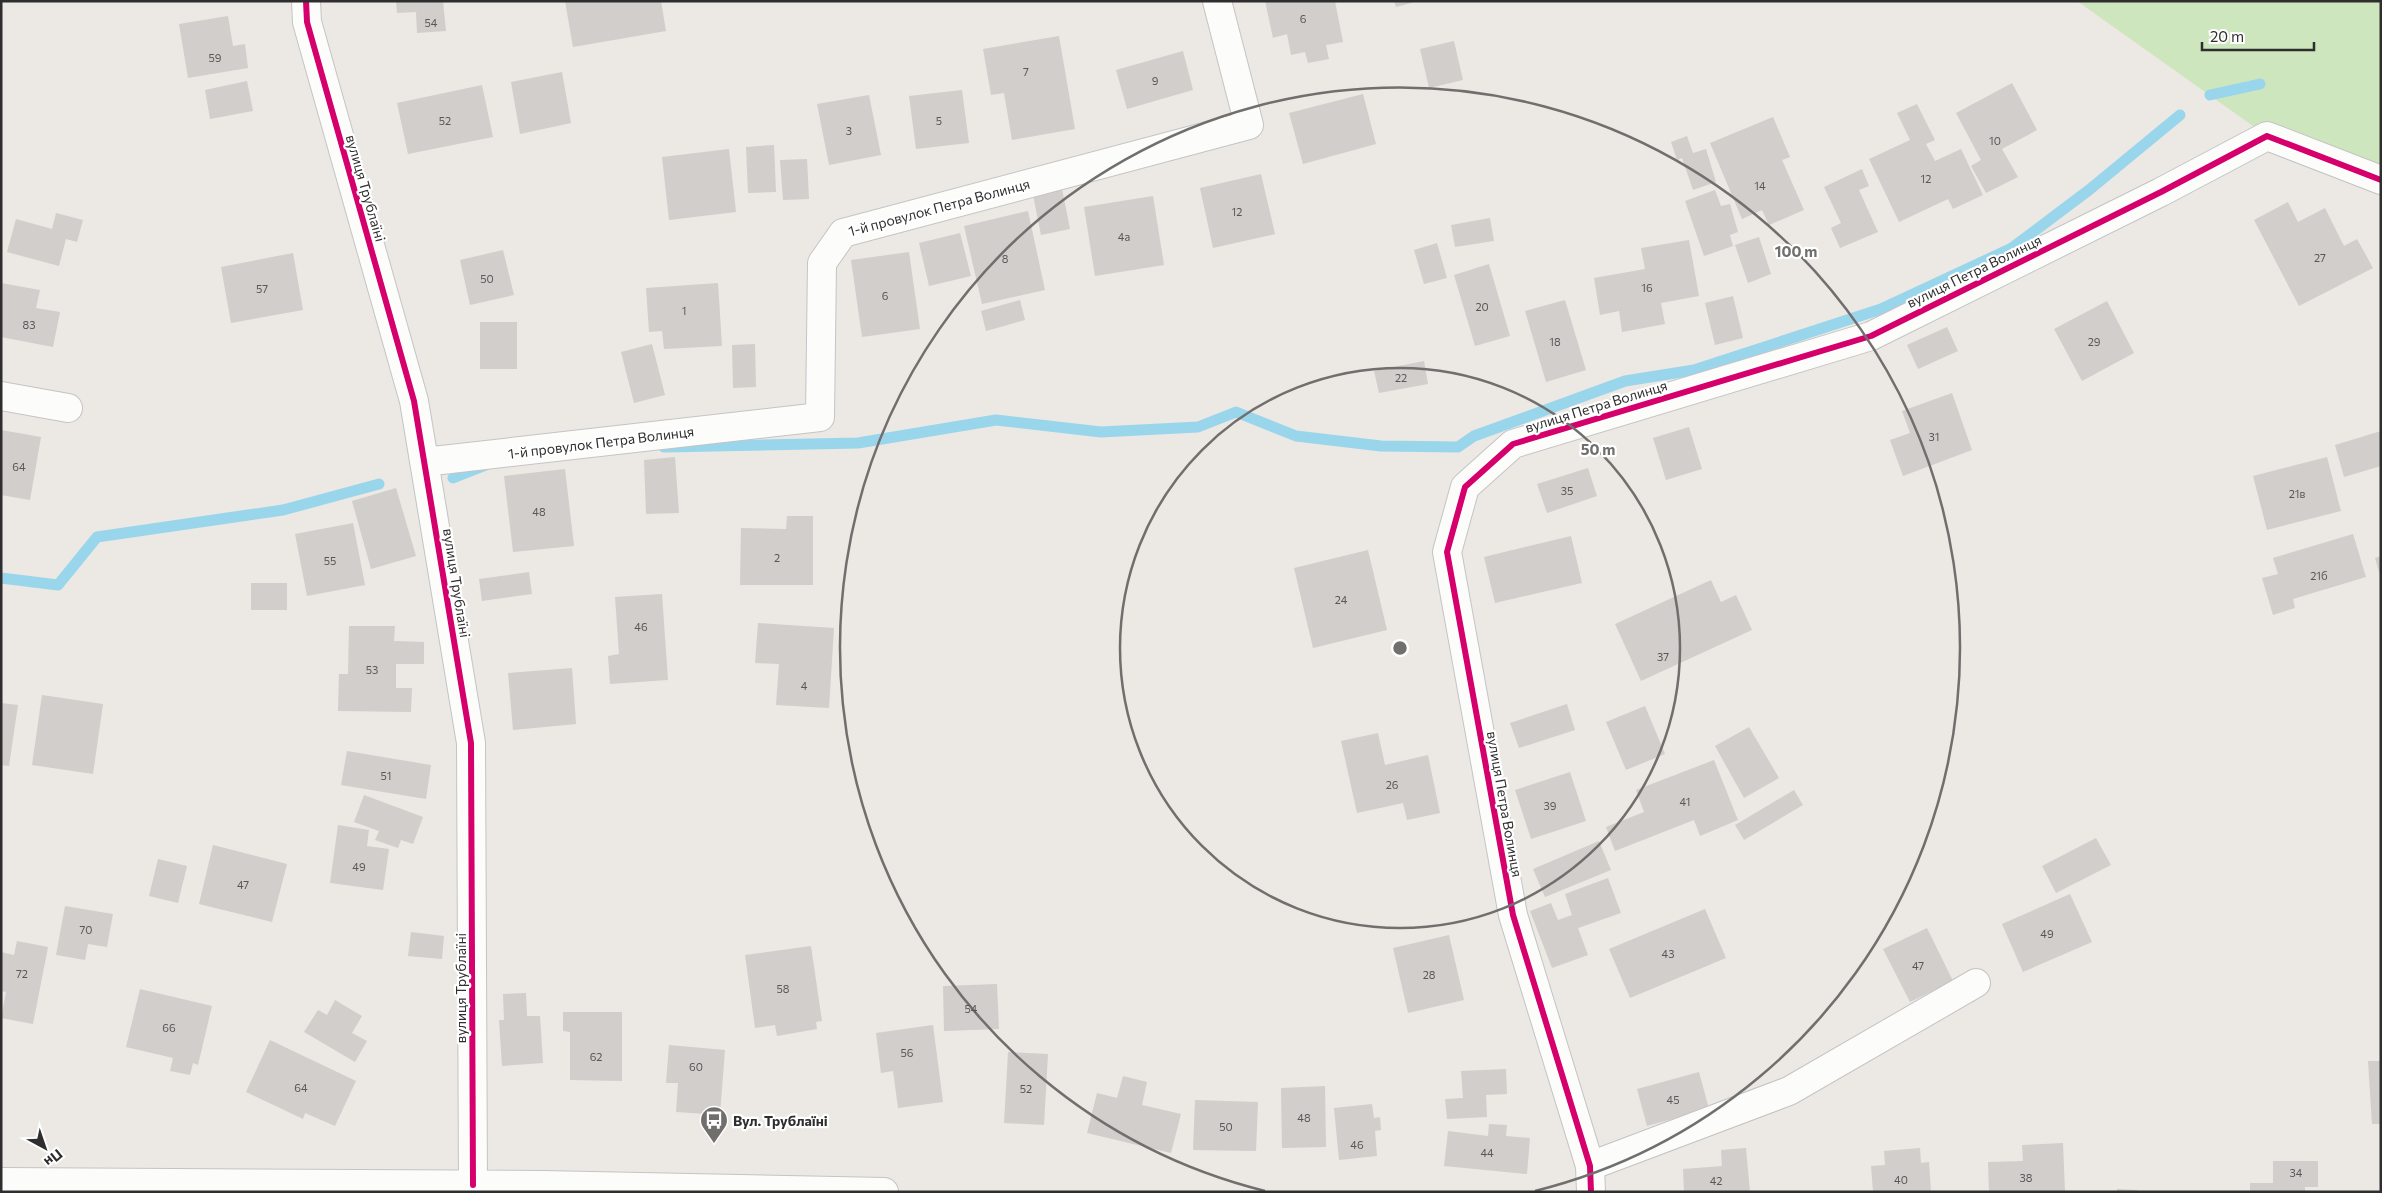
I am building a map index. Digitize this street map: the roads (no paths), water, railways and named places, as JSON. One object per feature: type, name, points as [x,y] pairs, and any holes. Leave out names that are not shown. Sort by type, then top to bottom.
[{"type":"street","name":"вулиця Трублаїні","points":[[306,1],[306,22],[414,401],[471,743],[473,1185]]},
{"type":"street","name":"1-й провулок Петра Волинця","points":[[424,462],[820,417],[822,263],[842,233],[1249,125],[1216,1]]},
{"type":"street","name":"вулиця Петра Волинця","points":[[1590,1179],[1513,915],[1447,552],[1465,487],[1514,444],[1872,336],[2144,201],[2267,136],[2381,180]]},
{"type":"street","points":[[1,396],[68,408]]},
{"type":"street","points":[[1590,1179],[1789,1091],[1976,983]]},
{"type":"street","points":[[1,1182],[473,1185],[586,1189],[884,1192]]},
{"type":"waterway","points":[[2210,95],[2260,84]]},
{"type":"waterway","points":[[664,447],[858,443],[996,420],[1101,432],[1198,427],[1236,412],[1296,436],[1381,446],[1458,447],[1474,436],[1625,381],[1694,370],[1881,309],[2012,248],[2089,190],[2180,115]]},
{"type":"waterway","points":[[453,478],[486,465]]},
{"type":"waterway","points":[[1,578],[58,585],[97,537],[283,510],[379,484]]},
{"type":"place","name":"Вул. Трублаїні","points":[[714,1144]]}]
